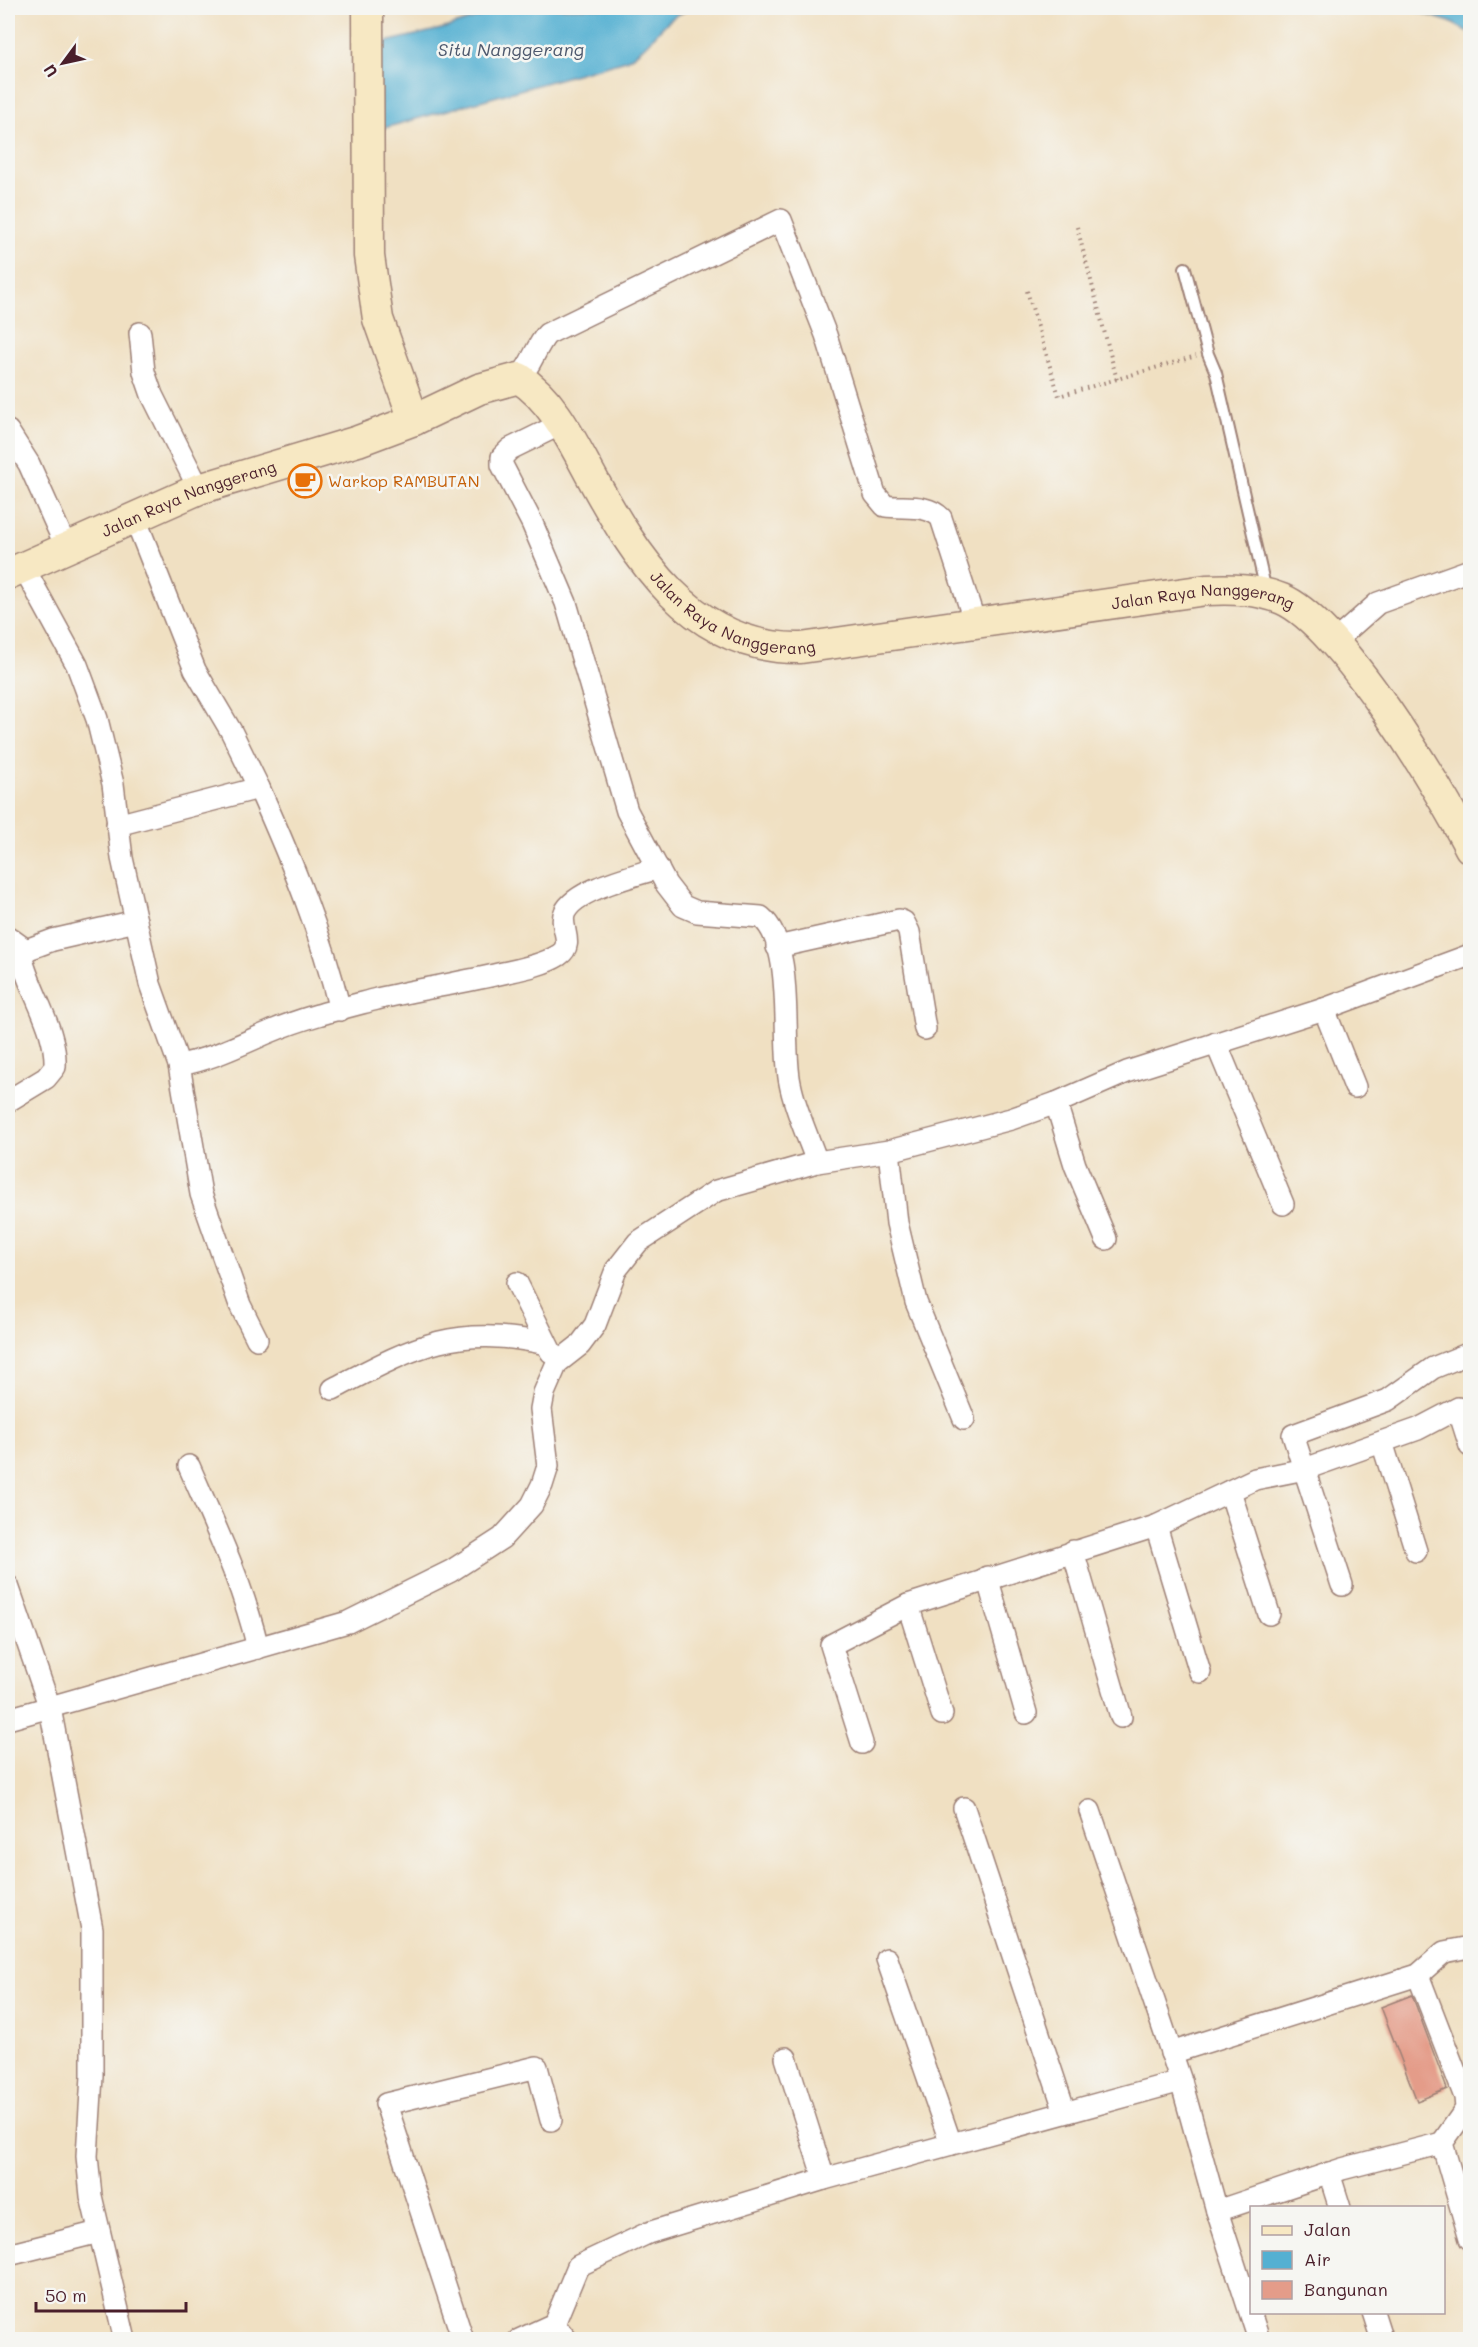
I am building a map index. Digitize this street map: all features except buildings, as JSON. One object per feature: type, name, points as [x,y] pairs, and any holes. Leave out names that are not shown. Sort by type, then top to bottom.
[{"type":"street","points":[[368,8],[369,256],[378,319],[414,420]]},
{"type":"street","points":[[519,378],[530,367],[540,342],[547,334],[781,220],[826,335],[875,494],[885,506],[923,507],[934,510],[941,518],[975,623]]},
{"type":"street","points":[[140,333],[144,372],[152,395],[199,489]]},
{"type":"street","name":"Jalan Raya Nanggerang","points":[[16,571],[199,489],[358,441],[414,420],[479,389],[519,378],[545,401],[561,424],[635,552],[651,573],[703,619],[728,635],[775,648],[801,648],[1206,590],[1238,589],[1267,594],[1284,600],[1303,611],[1335,641],[1406,741],[1453,813],[1470,848]]},
{"type":"street","points":[[561,424],[510,449],[501,457],[502,465],[532,523],[566,603],[616,782],[627,811],[658,867],[683,906],[697,912],[714,915],[761,917],[773,931],[781,961],[790,1084],[817,1162]]},
{"type":"street","points":[[8,431],[29,464],[67,549]]},
{"type":"street","points":[[135,518],[195,670],[231,731],[294,867],[326,952],[340,1010]]},
{"type":"street","points":[[1335,641],[1378,603],[1470,570]]},
{"type":"street","points":[[16,571],[77,665],[89,694],[113,784],[117,825],[150,984],[178,1065],[201,1194],[237,1295],[257,1340]]},
{"type":"street","points":[[117,825],[259,788]]},
{"type":"street","points":[[178,1065],[207,1060],[274,1030],[340,1010],[379,999],[525,968],[560,954],[565,949],[567,938],[563,917],[566,910],[576,900],[589,892],[658,867]]},
{"type":"street","points":[[777,947],[899,920],[904,922],[909,932],[925,1029]]},
{"type":"street","points":[[8,1101],[46,1078],[55,1067],[54,1050],[46,1022],[22,959],[26,950],[53,940],[136,921]]},
{"type":"street","points":[[8,937],[26,950]]},
{"type":"street","points":[[8,1719],[348,1622],[451,1571],[502,1538],[532,1505],[548,1466],[541,1409],[543,1393],[557,1363],[580,1345],[595,1325],[616,1270],[638,1242],[717,1191],[817,1162],[890,1151],[1011,1119],[1056,1103],[1127,1072],[1324,1009],[1470,956]]},
{"type":"street","points":[[1324,1009],[1355,1088]]},
{"type":"street","points":[[1216,1043],[1283,1204]]},
{"type":"street","points":[[1056,1103],[1075,1165],[1106,1239]]},
{"type":"street","points":[[890,1151],[897,1223],[916,1302],[964,1419]]},
{"type":"street","points":[[517,1282],[557,1363]]},
{"type":"street","points":[[333,1389],[408,1350],[438,1341],[487,1334],[546,1344]]},
{"type":"street","points":[[1342,1585],[1293,1435],[1388,1400],[1433,1368],[1470,1353]]},
{"type":"street","points":[[862,1743],[831,1645],[908,1605],[987,1577],[1156,1526],[1255,1479],[1305,1469],[1418,1429],[1458,1408],[1470,1446]]},
{"type":"street","points":[[1382,1442],[1416,1551]]},
{"type":"street","points":[[189,1466],[229,1557],[249,1612],[258,1648]]},
{"type":"street","points":[[1230,1491],[1269,1614]]},
{"type":"street","points":[[1156,1526],[1200,1672]]},
{"type":"street","points":[[1073,1551],[1122,1717]]},
{"type":"street","points":[[987,1577],[1026,1713]]},
{"type":"street","points":[[8,1586],[50,1708],[92,1929],[92,2076],[87,2156],[91,2196],[126,2340]]},
{"type":"street","points":[[908,1605],[942,1714]]},
{"type":"street","points":[[963,1808],[1065,2112]]},
{"type":"street","points":[[1090,1812],[1181,2081],[1217,2211],[1250,2312]]},
{"type":"street","points":[[1171,2053],[1418,1975],[1444,1952],[1470,1947]]},
{"type":"street","points":[[887,1959],[951,2144]]},
{"type":"street","points":[[1217,2211],[1329,2173],[1442,2143],[1466,2109],[1464,2097],[1418,1975]]},
{"type":"street","points":[[786,2058],[824,2179]]},
{"type":"street","points":[[463,2340],[386,2104],[537,2067],[551,2120]]},
{"type":"street","points":[[519,2340],[560,2332],[578,2266],[648,2234],[824,2179],[1181,2081]]},
{"type":"street","points":[[1442,2143],[1470,2239]]},
{"type":"street","points":[[1329,2173],[1339,2206]]},
{"type":"street","points":[[8,2255],[99,2232]]},
{"type":"street","points":[[1251,2314],[1259,2340]]},
{"type":"street","points":[[1373,2314],[1382,2340]]},
{"type":"lane","points":[[1185,268],[1216,373],[1267,594]]},
{"type":"path","points":[[1077,227],[1117,380]]},
{"type":"path","points":[[1027,291],[1059,396],[1188,358],[1209,354]]},
{"type":"water","name":"Situ Nanggerang","points":[[508,8],[698,8],[676,16],[637,53],[626,60],[377,130],[377,44],[441,29]]},
{"type":"water","points":[[1406,8],[1470,8],[1470,33],[1450,22]]},
{"type":"place","name":"Warkop RAMBUTAN","points":[[305,481]]}]
